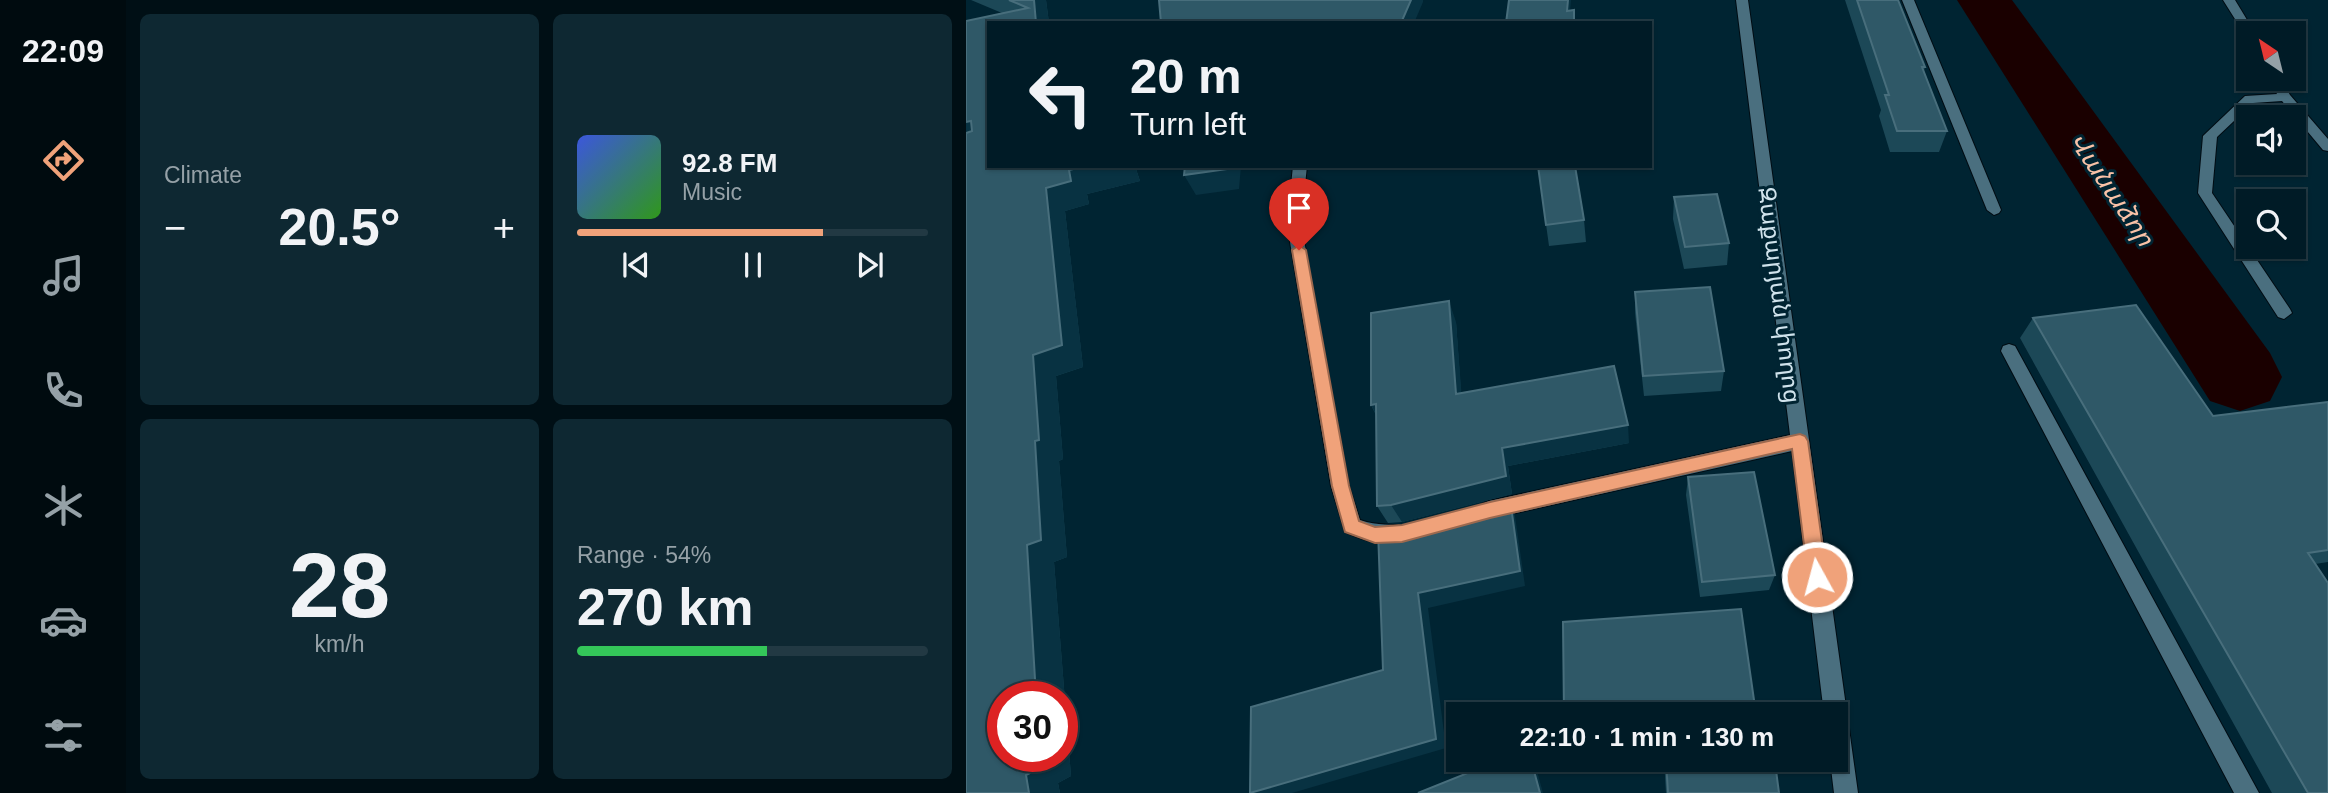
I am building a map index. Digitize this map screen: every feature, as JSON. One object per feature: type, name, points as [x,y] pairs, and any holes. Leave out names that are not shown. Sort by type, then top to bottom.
[{"type":"street","name":"Զաքարյան փողոց","points":[[1742,0],[1833,702]]},
{"type":"street","points":[[1908,0],[1994,210]]},
{"type":"street","points":[[2229,0],[2242,21]]},
{"type":"street","points":[[2282,91],[2328,147]]},
{"type":"street","points":[[2284,313],[2205,193],[2210,136],[2249,99],[2285,97]]},
{"type":"street","points":[[1300,168],[1294,224],[1340,486],[1352,526],[1375,535],[1415,530]]},
{"type":"street","points":[[2009,351],[2247,793]]},
{"type":"street","points":[[1477,513],[1800,441]]},
{"type":"street","name":"Զաքարյան փողոց","points":[[1843,772],[1846,793]]},
{"type":"building","points":[[1009,0],[1034,0],[1036,21],[987,21],[987,168],[1078,168],[1069,170],[1071,181],[1046,188],[1062,345],[1033,355],[1039,440],[1035,441],[1041,540],[1027,545],[1035,681],[987,681],[987,772],[1032,772],[1026,775],[1029,793],[966,793],[966,133],[972,131],[971,121],[966,122],[966,21],[1028,8]]},
{"type":"building","points":[[1159,0],[1411,0],[1402,21],[1161,21]]},
{"type":"building","points":[[1509,0],[1568,0],[1567,11],[1574,10],[1574,21],[1506,21]]},
{"type":"building","points":[[1857,0],[1898,0],[1947,131],[1897,131],[1885,95],[1889,95]]},
{"type":"building","points":[[1185,168],[1228,168],[1228,169],[1184,175]]},
{"type":"building","points":[[1538,168],[1575,168],[1584,220],[1546,225]]},
{"type":"building","points":[[1717,194],[1729,243],[1685,247],[1674,197]]},
{"type":"building","points":[[1710,287],[1724,371],[1643,376],[1635,292]]},
{"type":"building","points":[[1449,301],[1456,394],[1614,366],[1628,425],[1502,448],[1506,476],[1391,505],[1377,506],[1376,404],[1371,405],[1371,313]]},
{"type":"building","points":[[2136,305],[2213,416],[2328,402],[2328,550],[2308,553],[2328,583],[2328,793],[2308,793],[2033,318]]},
{"type":"building","points":[[1754,472],[1775,575],[1702,582],[1688,477]]},
{"type":"building","points":[[1510,499],[1520,571],[1418,593],[1436,739],[1250,793],[1251,707],[1383,670],[1378,530],[1392,529]]},
{"type":"building","points":[[1741,609],[1754,702],[1564,702],[1563,622]]},
{"type":"building","points":[[1470,772],[1534,772],[1540,793],[1418,793]]},
{"type":"building","points":[[1667,772],[1776,772],[1779,793],[1668,793]]},
{"type":"waterway","name":"Վանաձոր","points":[[1984,0],[2240,377]]},
{"type":"route","points":[[1299,250],[1340,486],[1352,526],[1375,535],[1402,534],[1490,510],[1800,441],[1817,577]]}]
